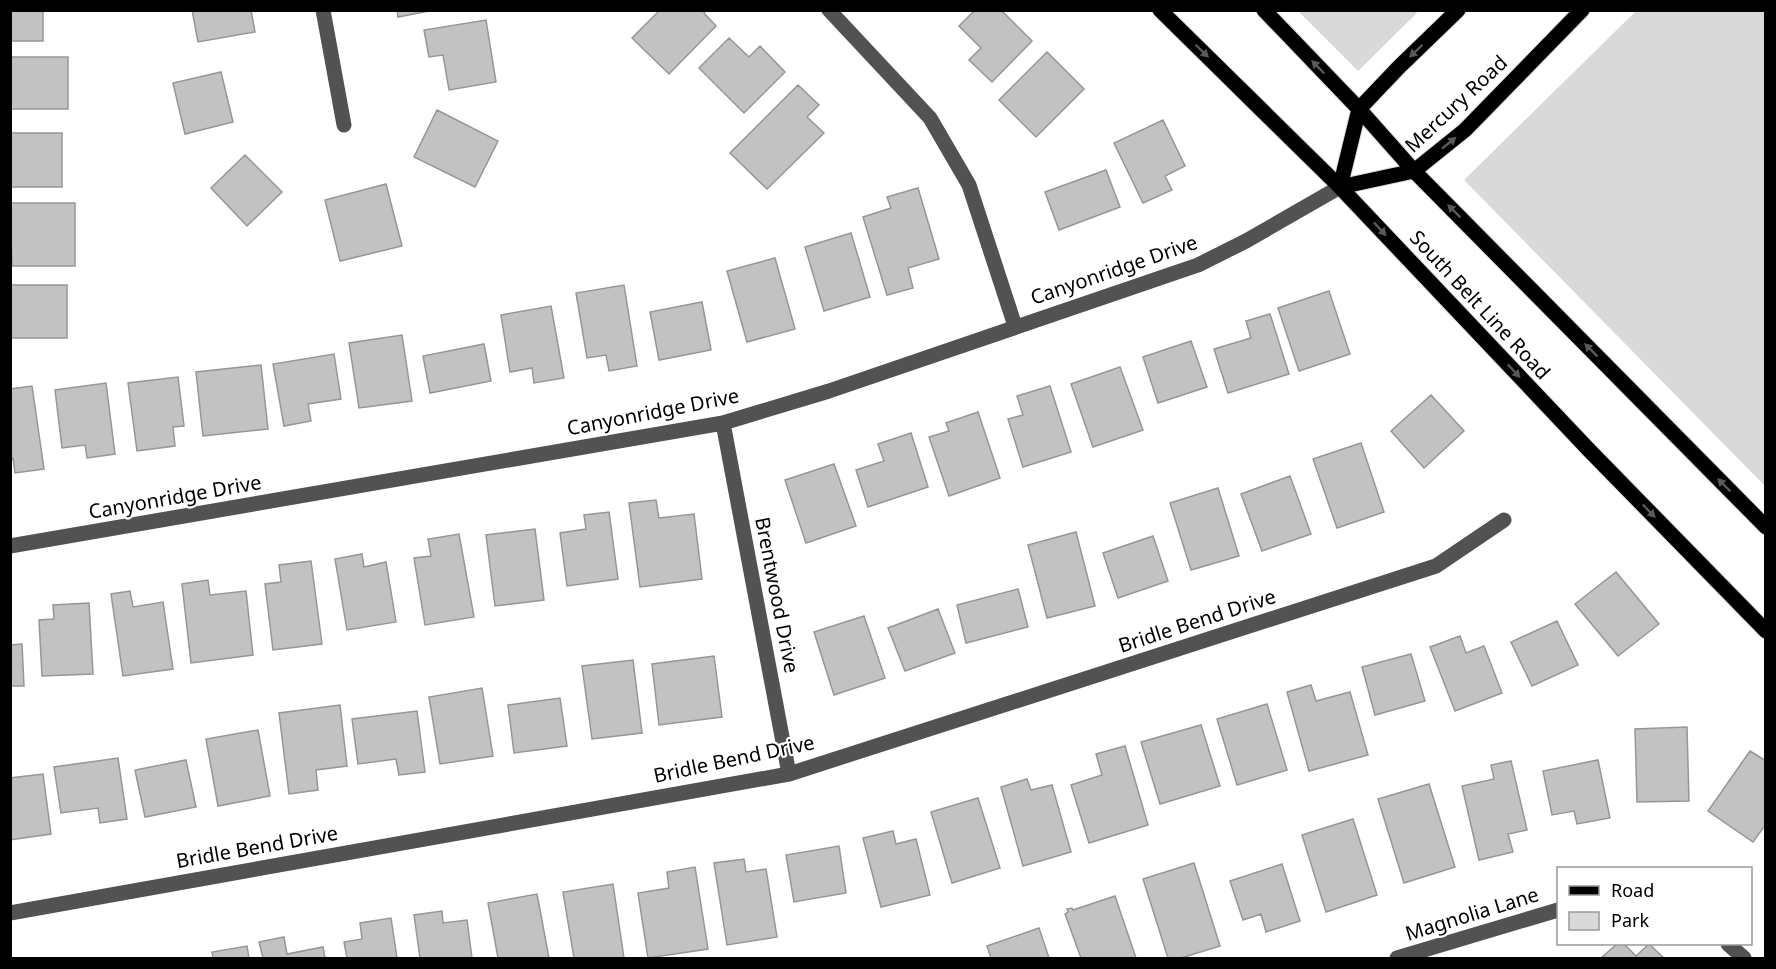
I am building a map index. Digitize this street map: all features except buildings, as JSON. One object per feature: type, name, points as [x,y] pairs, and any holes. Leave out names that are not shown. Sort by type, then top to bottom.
[{"type":"main road","name":"South Belt Line Road","points":[[1160,10],[1340,186],[1589,450],[1766,632]]},
{"type":"main road","points":[[1264,10],[1359,109],[1414,171],[1766,526]]},
{"type":"main road","points":[[1340,186],[1359,109],[1458,10]]},
{"type":"main road","name":"Mercury Road","points":[[1340,186],[1414,171],[1465,130],[1582,10]]},
{"type":"street","points":[[323,10],[344,125]]},
{"type":"street","points":[[829,10],[930,118],[936,128],[969,185],[1015,326]]},
{"type":"street","name":"Canyonridge Drive","points":[[10,546],[723,423],[829,391],[1198,265],[1246,241],[1340,186]]},
{"type":"street","name":"Brentwood Drive","points":[[723,423],[789,774]]},
{"type":"street","name":"Bridle Bend Drive","points":[[10,913],[789,774],[1436,566],[1504,520]]},
{"type":"street","name":"Magnolia Lane","points":[[1397,958],[1557,910]]},
{"type":"street","points":[[1729,945],[1744,958]]},
{"type":"green space","points":[[1298,11],[1419,11],[1358,71]]},
{"type":"green space","points":[[1636,11],[1765,11],[1765,486],[1464,180]]}]
